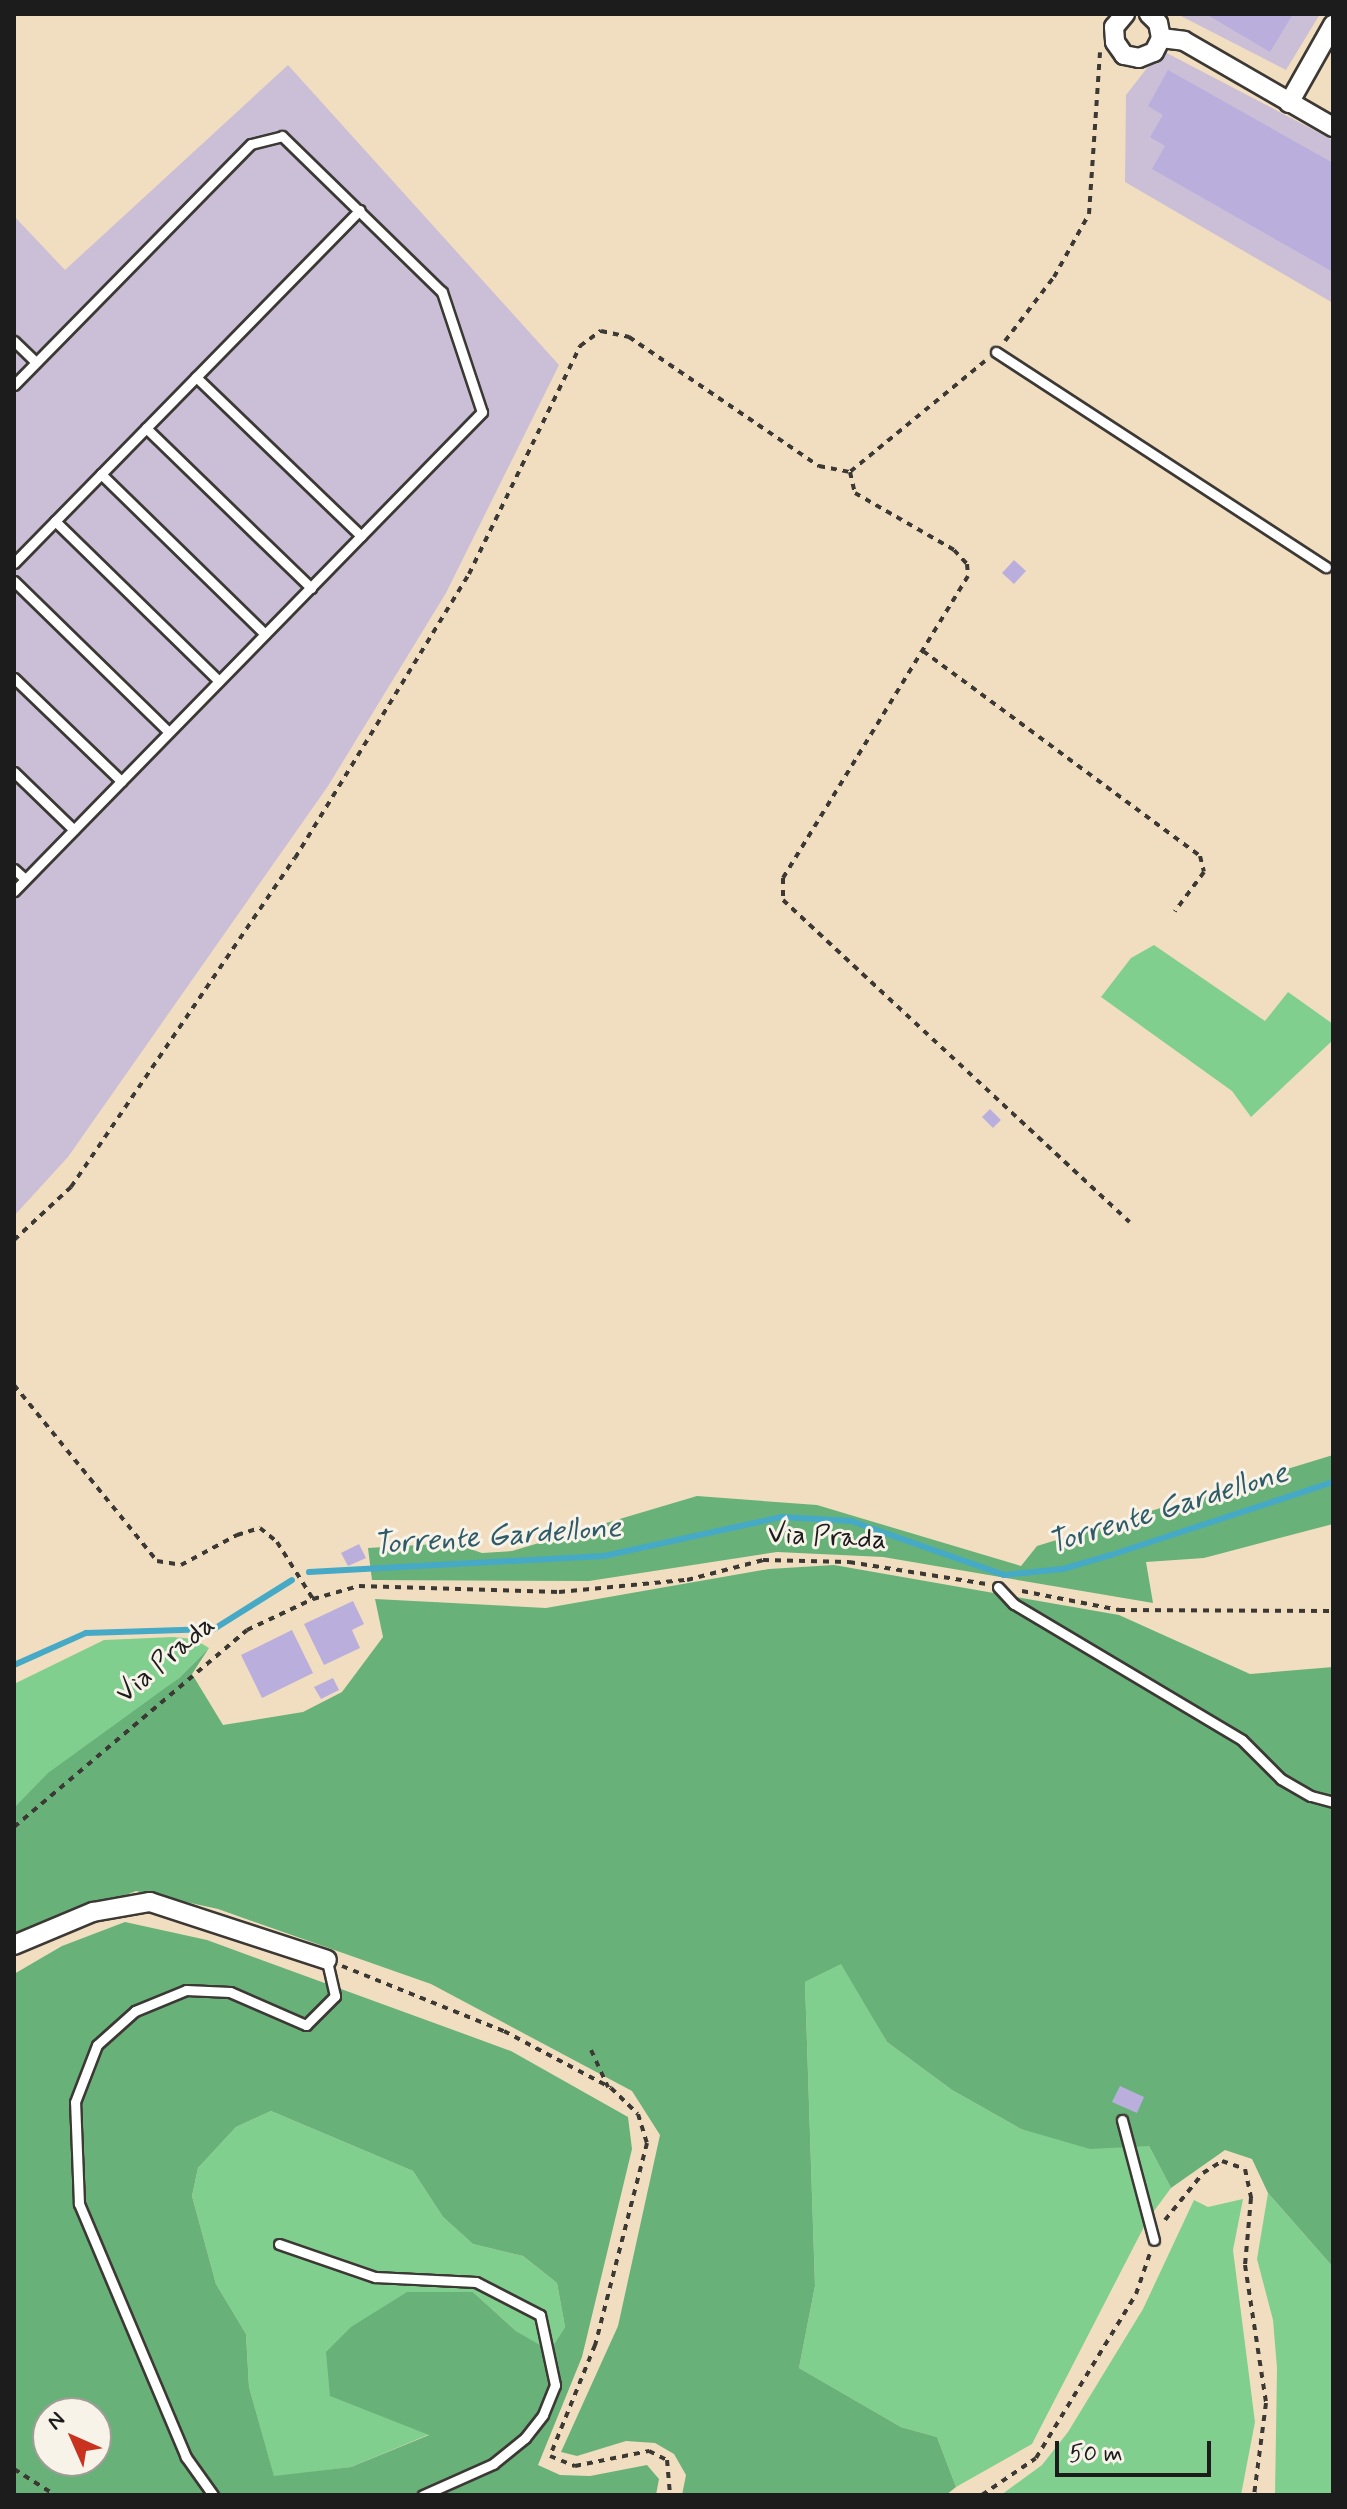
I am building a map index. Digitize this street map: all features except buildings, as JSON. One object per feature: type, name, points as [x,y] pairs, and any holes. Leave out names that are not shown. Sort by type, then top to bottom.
[{"type":"street","points":[[1118,16],[1115,42],[1124,55],[1147,56],[1161,38],[1158,23],[1149,14]]},
{"type":"street","points":[[1289,103],[1333,25]]},
{"type":"street","points":[[1161,38],[1184,41],[1333,127]]},
{"type":"street","points":[[14,1945],[93,1912],[150,1902],[327,1960]]},
{"type":"lane","points":[[14,385],[251,144],[282,136],[442,292],[482,412],[14,891]]},
{"type":"lane","points":[[14,563],[360,210]]},
{"type":"lane","points":[[14,341],[36,362]]},
{"type":"lane","points":[[996,352],[1326,567]]},
{"type":"lane","points":[[196,377],[361,536]]},
{"type":"lane","points":[[146,428],[311,588]]},
{"type":"lane","points":[[101,474],[265,634]]},
{"type":"lane","points":[[55,521],[219,681]]},
{"type":"lane","points":[[14,581],[169,732]]},
{"type":"lane","points":[[14,678],[121,781]]},
{"type":"lane","points":[[14,772],[74,830]]},
{"type":"lane","points":[[14,869],[25,879]]},
{"type":"lane","points":[[998,1587],[1014,1604],[1242,1740],[1281,1779],[1311,1796],[1333,1802]]},
{"type":"lane","points":[[213,2495],[186,2457],[79,2204],[75,2102],[97,2045],[135,2011],[186,1990],[230,1992],[306,2025],[335,1996],[327,1960]]},
{"type":"lane","points":[[1122,2120],[1154,2240]]},
{"type":"lane","points":[[279,2244],[375,2277],[476,2282],[540,2315],[555,2385],[543,2415],[493,2464],[423,2495]]},
{"type":"path","points":[[14,1240],[71,1187],[311,831],[469,574],[580,346],[601,331],[629,337],[819,466],[850,472]]},
{"type":"path","points":[[1129,1222],[817,936],[783,900],[783,878],[922,650],[1200,856],[1204,872],[1175,911]]},
{"type":"path","points":[[14,1385],[157,1561],[181,1565],[237,1535],[260,1528],[277,1542],[313,1599]]},
{"type":"path","name":"Via Prada","points":[[14,1827],[247,1630],[313,1599],[359,1586],[559,1592],[687,1580],[763,1560],[849,1562],[1119,1610],[1333,1611]]},
{"type":"path","points":[[364,1975],[504,2031],[608,2087],[638,2114],[647,2143],[595,2345],[550,2456],[575,2466],[649,2451],[667,2460],[670,2495]]},
{"type":"path","points":[[591,2050],[608,2087]]},
{"type":"path","points":[[982,2495],[1036,2458],[1136,2294],[1154,2240],[1203,2173],[1222,2161],[1245,2169],[1251,2198],[1245,2265],[1266,2403],[1254,2495]]},
{"type":"path","points":[[14,2469],[55,2495]]},
{"type":"shaded area","points":[[1177,14],[1320,14],[1286,70]]},
{"type":"shaded area","points":[[1161,50],[1333,140],[1333,303],[1125,182],[1126,95]]},
{"type":"shaded area","points":[[288,65],[559,365],[446,593],[328,786],[68,1157],[14,1216],[14,216],[65,270]]},
{"type":"green space","points":[[1154,945],[1265,1021],[1288,992],[1333,1024],[1333,1040],[1251,1117],[1232,1091],[1101,997],[1131,958]]},
{"type":"green space","points":[[1333,1455],[1333,1524],[1204,1558],[1146,1562],[1153,1603],[883,1557],[777,1552],[589,1581],[372,1580],[368,1548],[453,1543],[482,1553],[512,1551],[697,1496],[817,1505],[1021,1566],[1037,1546]]},
{"type":"green space","points":[[834,1565],[1119,1615],[1250,1674],[1333,1667],[1333,2267],[1268,2193],[1252,2159],[1225,2150],[1171,2188],[1149,2146],[1090,2149],[1021,2129],[952,2090],[887,2042],[841,1964],[805,1982],[815,2286],[799,2368],[901,2427],[937,2437],[956,2487],[946,2495],[682,2495],[686,2475],[674,2454],[655,2443],[626,2441],[577,2456],[561,2452],[618,2326],[660,2135],[632,2091],[431,1984],[218,1909],[136,1891],[14,1940],[14,1808],[48,1773],[179,1678],[209,1648],[192,1674],[223,1725],[303,1712],[342,1692],[383,1637],[375,1599],[546,1608],[769,1569]]},
{"type":"green space","points":[[194,1639],[209,1648],[179,1678],[14,1808],[14,1684],[104,1640]]},
{"type":"green space","points":[[125,1922],[207,1940],[511,2051],[628,2117],[632,2149],[582,2357],[538,2465],[560,2475],[590,2476],[647,2465],[659,2479],[656,2495],[14,2495],[14,1974],[62,1946]],"holes":[[[271,2111],[413,2171],[443,2217],[473,2244],[523,2256],[557,2283],[565,2327],[550,2351],[516,2331],[473,2292],[407,2292],[351,2327],[326,2352],[330,2396],[429,2435],[351,2467],[274,2476],[249,2387],[246,2334],[216,2284],[192,2196],[198,2168],[236,2127]]]},
{"type":"green space","points":[[842,1963],[887,2042],[952,2090],[1021,2129],[1149,2146],[1171,2188],[1148,2219],[1032,2444],[956,2487],[937,2437],[901,2427],[799,2368],[815,2286],[805,1982]]},
{"type":"green space","points":[[271,2111],[413,2171],[443,2217],[473,2244],[523,2256],[557,2283],[565,2327],[550,2352],[516,2331],[473,2292],[430,2434],[351,2467],[274,2477],[249,2387],[246,2334],[216,2284],[192,2196],[198,2168],[236,2127]]},
{"type":"green space","points":[[1268,2193],[1333,2267],[1333,2495],[1275,2495],[1277,2368],[1273,2320],[1257,2259]]},
{"type":"green space","points":[[1243,2199],[1233,2250],[1255,2422],[1241,2495],[1001,2495],[1042,2465],[1068,2432],[1143,2309],[1194,2200],[1208,2207]]},
{"type":"waterway","name":"Torrente Gardellone","points":[[309,1572],[604,1556],[782,1517],[851,1521],[1004,1575],[1063,1569],[1333,1482]]},
{"type":"waterway","name":"Torrente Gardellone","points":[[14,1665],[86,1633],[214,1629],[292,1580]]}]
